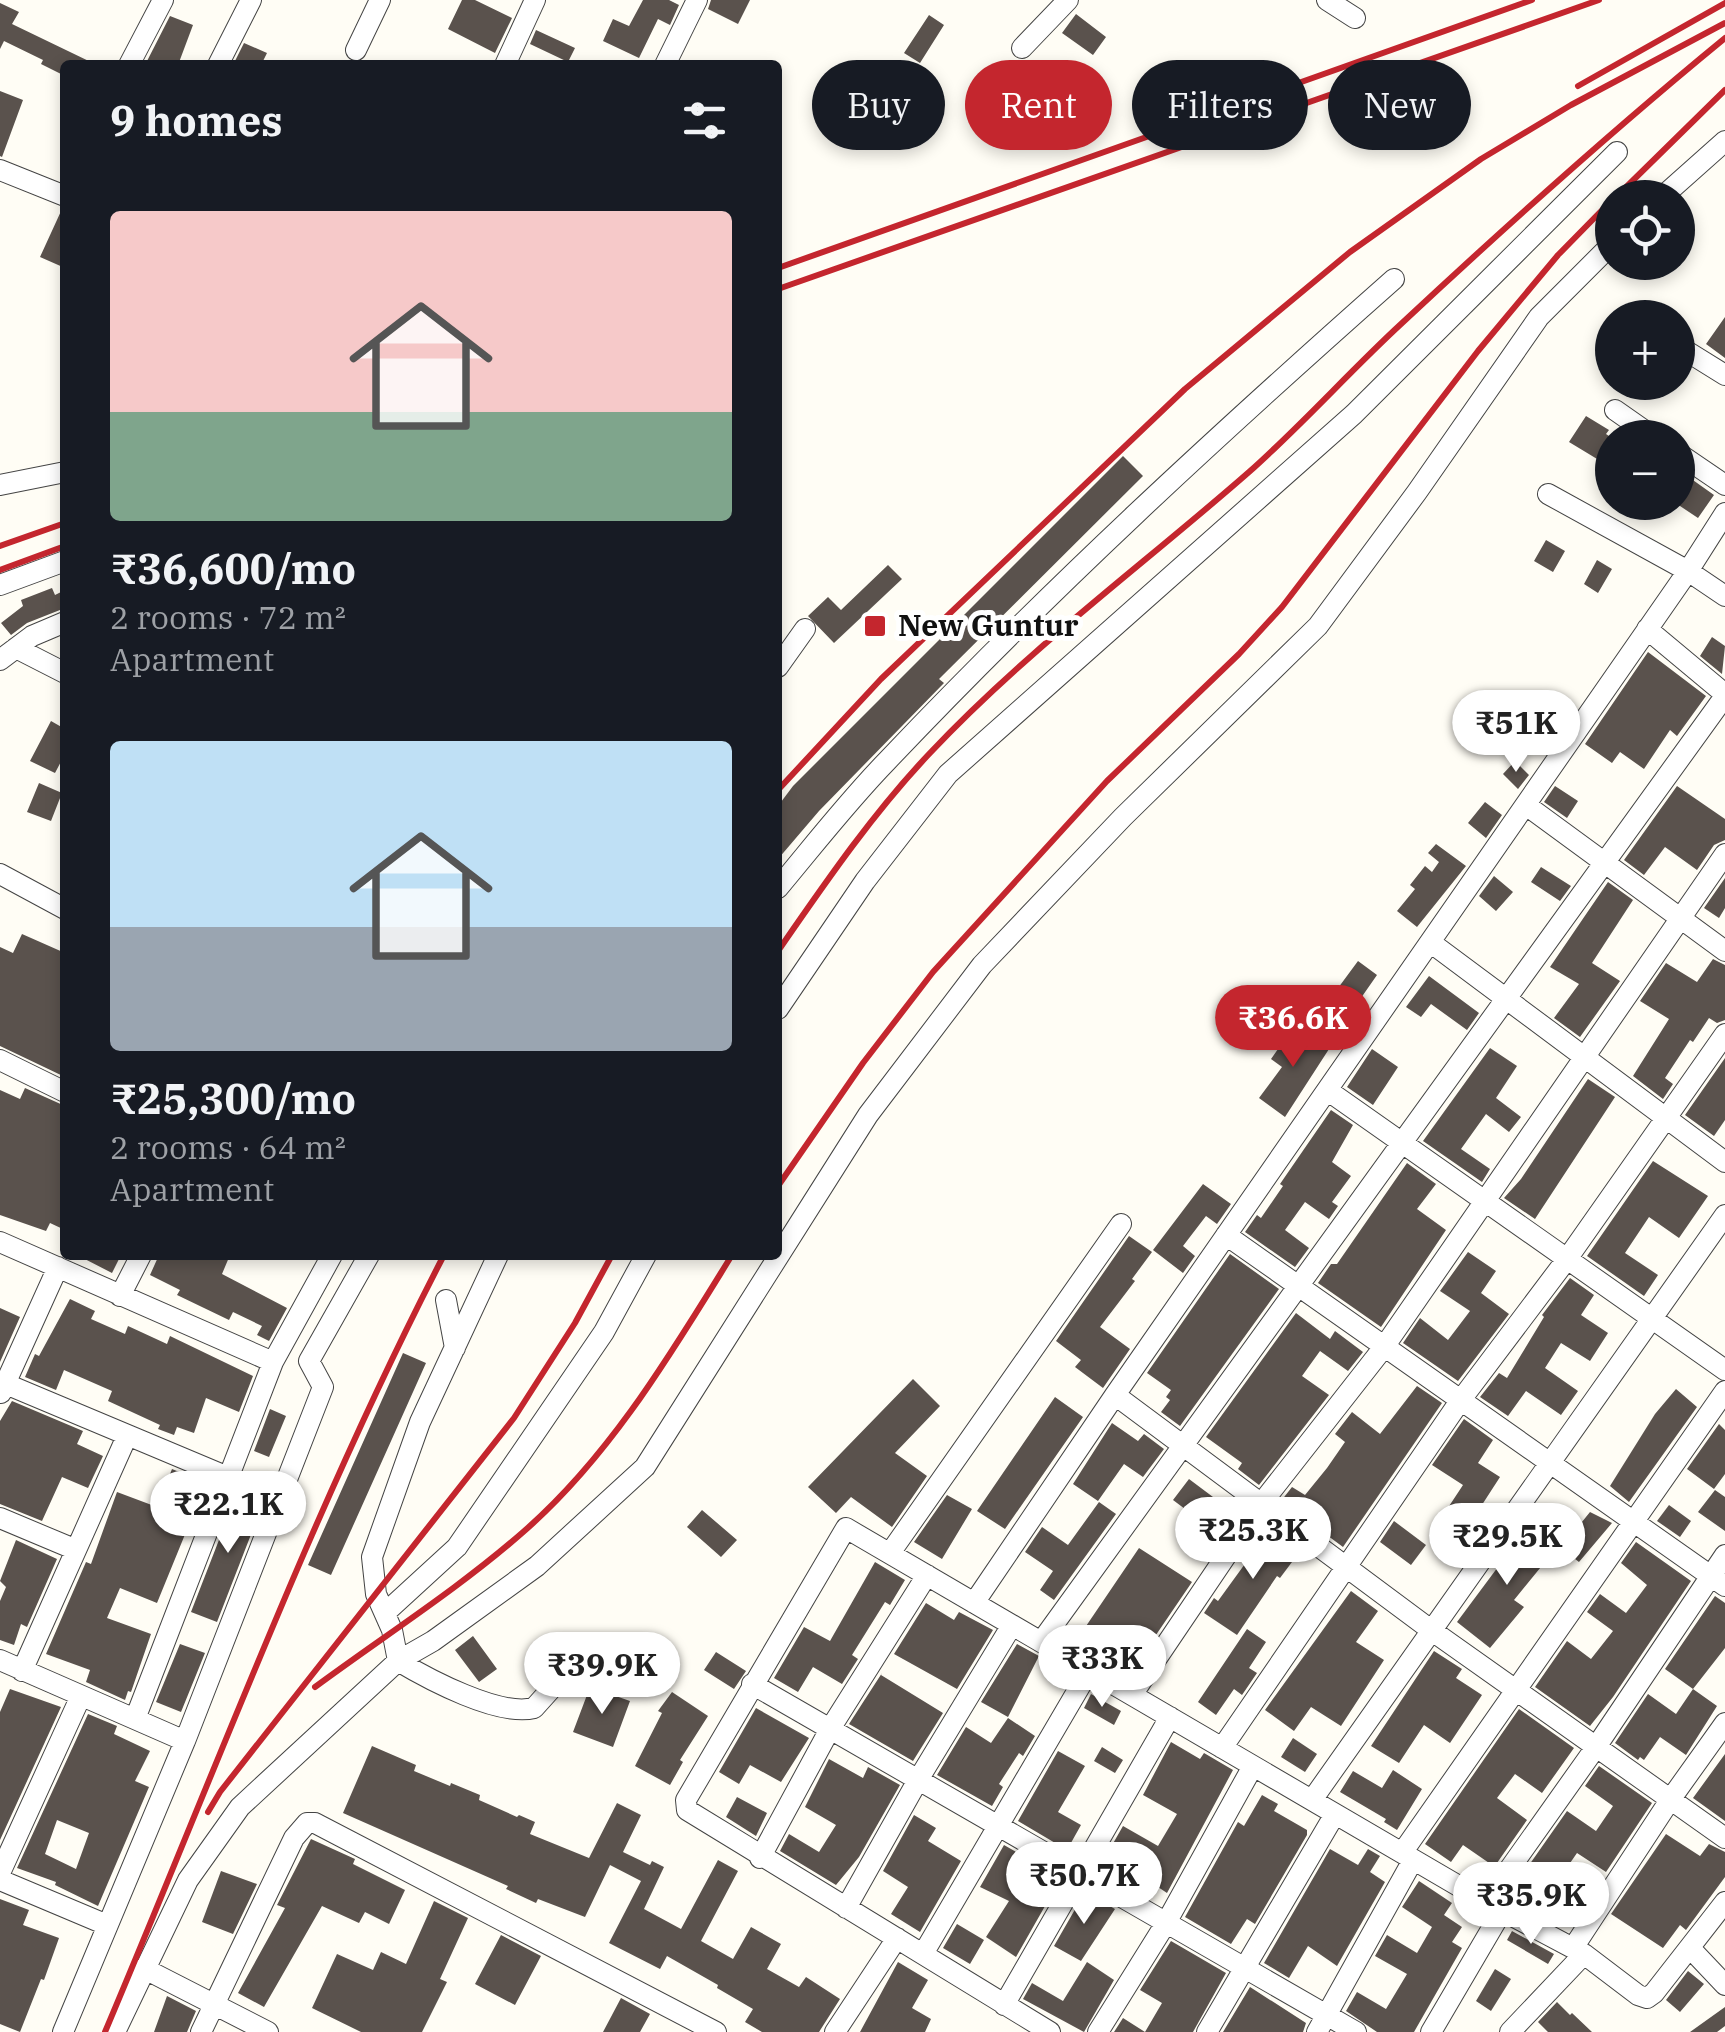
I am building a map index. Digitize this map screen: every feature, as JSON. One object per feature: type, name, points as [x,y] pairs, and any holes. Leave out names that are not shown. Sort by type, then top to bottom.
[{"type":"street","points":[[221,60],[252,0]]},
{"type":"street","points":[[356,50],[380,0]]},
{"type":"street","points":[[507,60],[535,0]]},
{"type":"street","points":[[667,60],[697,0]]},
{"type":"street","points":[[1022,48],[1068,0]]},
{"type":"street","points":[[1327,0],[1355,18]]},
{"type":"street","points":[[132,60],[158,2]]},
{"type":"street","points":[[1681,180],[1725,141]]},
{"type":"street","points":[[782,1003],[865,882],[948,774],[1354,414],[1617,152]]},
{"type":"street","points":[[0,170],[60,194]]},
{"type":"street","points":[[782,1251],[868,1115],[982,965],[1123,817],[1318,626],[1418,492],[1539,318],[1595,261]]},
{"type":"street","points":[[782,883],[885,762],[1215,438],[1394,278]]},
{"type":"street","points":[[1695,356],[1725,375]]},
{"type":"street","points":[[1615,410],[1629,420]]},
{"type":"street","points":[[1695,464],[1725,485]]},
{"type":"street","points":[[0,485],[60,473]]},
{"type":"street","points":[[1548,494],[1688,570],[1725,596]]},
{"type":"street","points":[[974,1603],[1725,512]]},
{"type":"street","points":[[0,586],[60,563]]},
{"type":"street","points":[[8,654],[32,636],[60,624]]},
{"type":"street","points":[[1041,1642],[1725,695],[1647,629]]},
{"type":"street","points":[[782,662],[805,630]]},
{"type":"street","points":[[8,654],[60,671]]},
{"type":"street","points":[[1526,805],[1725,951]]},
{"type":"street","points":[[1132,1695],[1261,1504],[1384,1347],[1725,854]]},
{"type":"street","points":[[0,874],[60,906]]},
{"type":"street","points":[[1430,942],[1725,1162]]},
{"type":"street","points":[[1222,1748],[1460,1401],[1568,1259],[1725,1034]]},
{"type":"street","points":[[0,1060],[60,1090]]},
{"type":"street","points":[[1328,1090],[1725,1370]]},
{"type":"street","points":[[1312,1800],[1725,1215]]},
{"type":"street","points":[[890,1554],[1120,1224]]},
{"type":"street","points":[[1226,1234],[1718,1581]]},
{"type":"street","points":[[0,1242],[273,1362]]},
{"type":"street","points":[[120,1296],[138,1260]]},
{"type":"street","points":[[135,1719],[273,1362],[329,1260]]},
{"type":"street","points":[[63,2032],[184,1741],[323,1387],[309,1360],[366,1260]]},
{"type":"street","points":[[496,1260],[420,1422],[372,1556],[376,1594],[398,1661],[446,1686],[512,1710],[534,1708],[552,1688]]},
{"type":"street","points":[[385,1613],[457,1547],[604,1332],[643,1260]]},
{"type":"street","points":[[115,2032],[188,1880],[240,1807],[398,1661],[537,1566],[645,1467],[776,1260]]},
{"type":"street","points":[[58,1268],[3,1390],[230,1478]]},
{"type":"street","points":[[446,1300],[455,1348]]},
{"type":"street","points":[[1322,2024],[1408,1856],[1516,1689],[1725,1391]]},
{"type":"street","points":[[1115,1394],[1431,1630],[1725,1838]]},
{"type":"street","points":[[127,1436],[74,1550],[7,1667],[184,1741]]},
{"type":"street","points":[[0,1518],[74,1550]]},
{"type":"street","points":[[1050,2032],[760,1858],[692,1815],[685,1805],[846,1528],[1494,1907],[1578,1951],[1638,1995],[1648,1998],[1725,1902]]},
{"type":"street","points":[[1431,2032],[1494,1907],[1596,1747],[1718,1581],[1725,1555]]},
{"type":"street","points":[[760,1858],[830,1728],[927,1575]]},
{"type":"street","points":[[846,1908],[1012,1625]]},
{"type":"street","points":[[924,1954],[1089,1670]]},
{"type":"street","points":[[752,1684],[1081,1870],[1245,1969],[1322,2024],[1356,2032]]},
{"type":"street","points":[[80,1698],[0,1877],[107,1924]]},
{"type":"street","points":[[1004,2005],[1170,1717]]},
{"type":"street","points":[[1510,2032],[1578,1951],[1670,1800],[1725,1723]]},
{"type":"street","points":[[1098,2032],[1166,1922],[1253,1766]]},
{"type":"street","points":[[1206,2032],[1335,1814]]},
{"type":"street","points":[[201,2032],[294,1838],[306,1824],[316,1823],[716,2032]]},
{"type":"street","points":[[835,2032],[897,1938]]},
{"type":"street","points":[[1690,1948],[1725,1985]]},
{"type":"street","points":[[143,1968],[268,2032]]},
{"type":"building","points":[[462,0],[475,0],[512,18],[495,53],[448,29]]},
{"type":"building","points":[[643,0],[669,0],[679,5],[670,25],[658,19],[639,58],[603,41],[613,19],[629,26]]},
{"type":"building","points":[[711,0],[750,0],[738,24],[708,9]]},
{"type":"building","points":[[0,3],[19,12],[12,24],[87,60],[60,60],[60,74],[41,64],[43,60],[4,41],[0,49]]},
{"type":"building","points":[[1076,14],[1106,37],[1093,55],[1062,33]]},
{"type":"building","points":[[929,15],[944,25],[922,60],[904,53]]},
{"type":"building","points":[[170,16],[193,25],[180,60],[148,60]]},
{"type":"building","points":[[536,30],[575,48],[569,60],[564,60],[530,44]]},
{"type":"building","points":[[244,43],[267,53],[264,60],[236,60]]},
{"type":"building","points":[[0,91],[23,100],[2,157],[0,156]]},
{"type":"building","points":[[60,213],[60,266],[40,257]]},
{"type":"building","points":[[1725,317],[1725,358],[1706,344]]},
{"type":"building","points":[[1586,416],[1595,421],[1595,458],[1569,442]]},
{"type":"building","points":[[1123,456],[1143,476],[939,679],[944,683],[782,854],[782,801]]},
{"type":"building","points":[[1695,482],[1714,495],[1698,518],[1695,516]]},
{"type":"building","points":[[1546,540],[1565,551],[1553,572],[1534,561]]},
{"type":"building","points":[[1597,560],[1612,569],[1598,593],[1584,584]]},
{"type":"building","name":"New Guntur","points":[[888,565],[902,579],[834,643],[808,616],[828,597],[841,610]]},
{"type":"building","points":[[52,588],[55,595],[60,592],[60,610],[27,623],[11,635],[1,623],[23,606],[21,600]]},
{"type":"building","points":[[1712,637],[1725,646],[1722,674],[1700,656]]},
{"type":"building","points":[[1648,652],[1706,696],[1677,736],[1670,730],[1644,769],[1620,752],[1612,763],[1585,744]]},
{"type":"building","points":[[51,721],[60,726],[60,764],[55,773],[30,761]]},
{"type":"building","points":[[1515,761],[1529,775],[1518,789],[1503,774]]},
{"type":"building","points":[[39,783],[60,792],[51,821],[27,812]]},
{"type":"building","points":[[1555,786],[1578,801],[1567,818],[1544,802]]},
{"type":"building","points":[[1677,786],[1725,819],[1725,840],[1714,845],[1697,870],[1665,847],[1644,875],[1624,860]]},
{"type":"building","points":[[1485,802],[1502,815],[1486,838],[1468,823]]},
{"type":"building","points":[[1436,844],[1466,866],[1417,927],[1397,911],[1415,889],[1410,885],[1425,866],[1432,872],[1439,862],[1428,853]]},
{"type":"building","points":[[1541,867],[1571,886],[1560,901],[1531,882]]},
{"type":"building","points":[[1494,876],[1513,892],[1496,911],[1479,896]]},
{"type":"building","points":[[1725,878],[1725,908],[1719,918],[1704,908]]},
{"type":"building","points":[[1608,882],[1633,900],[1592,963],[1620,981],[1580,1037],[1554,1018],[1579,984],[1550,967]]},
{"type":"building","points":[[22,934],[60,951],[60,1075],[0,1046],[0,947],[13,953]]},
{"type":"building","points":[[1713,959],[1725,965],[1725,1020],[1717,1023],[1709,1018],[1693,1042],[1690,1040],[1665,1078],[1673,1084],[1663,1099],[1633,1076],[1669,1019],[1640,1001],[1666,963],[1697,982]]},
{"type":"building","points":[[1358,961],[1377,975],[1347,1018],[1327,1003]]},
{"type":"building","points":[[1429,976],[1479,1013],[1467,1030],[1431,1004],[1421,1017],[1406,1007]]},
{"type":"building","points":[[1295,1025],[1329,1049],[1285,1117],[1259,1098],[1282,1067],[1271,1059]]},
{"type":"building","points":[[1490,1048],[1517,1066],[1496,1098],[1521,1117],[1509,1132],[1486,1114],[1461,1149],[1490,1169],[1482,1182],[1423,1141]]},
{"type":"building","points":[[1372,1049],[1398,1067],[1373,1105],[1347,1087]]},
{"type":"building","points":[[1725,1058],[1725,1120],[1714,1136],[1685,1115]]},
{"type":"building","points":[[1588,1079],[1615,1097],[1535,1219],[1504,1198]]},
{"type":"building","points":[[25,1088],[60,1104],[60,1228],[50,1223],[46,1231],[0,1215],[0,1090],[20,1099]]},
{"type":"building","points":[[1331,1110],[1353,1125],[1332,1162],[1351,1176],[1332,1202],[1338,1206],[1329,1219],[1305,1202],[1285,1230],[1309,1248],[1295,1267],[1245,1232],[1257,1215],[1261,1218]]},
{"type":"building","points":[[1653,1161],[1708,1196],[1679,1238],[1649,1217],[1625,1253],[1658,1275],[1644,1296],[1587,1256]]},
{"type":"building","points":[[1407,1163],[1436,1184],[1417,1209],[1446,1230],[1381,1327],[1318,1283],[1331,1264],[1337,1264]]},
{"type":"building","points":[[1203,1184],[1231,1204],[1217,1224],[1206,1216],[1183,1246],[1195,1256],[1183,1273],[1153,1250]]},
{"type":"building","points":[[1129,1236],[1152,1252],[1100,1327],[1130,1349],[1103,1388],[1075,1367],[1081,1360],[1056,1341]]},
{"type":"building","points":[[1468,1252],[1496,1271],[1481,1293],[1509,1314],[1458,1381],[1403,1343],[1420,1318],[1448,1340],[1470,1311],[1440,1291]]},
{"type":"building","points":[[1230,1254],[1279,1289],[1180,1426],[1161,1412],[1170,1400],[1166,1397],[1171,1390],[1147,1373]]},
{"type":"building","points":[[87,1260],[118,1260],[112,1273]]},
{"type":"building","points":[[157,1260],[228,1260],[222,1274],[287,1308],[269,1341],[257,1335],[262,1326],[233,1312],[229,1320],[177,1295],[180,1290],[150,1275]]},
{"type":"building","points":[[1570,1278],[1594,1295],[1581,1315],[1608,1333],[1590,1361],[1561,1343],[1545,1368],[1578,1391],[1561,1415],[1526,1391],[1508,1416],[1480,1397],[1499,1373],[1507,1378],[1542,1315]]},
{"type":"building","points":[[70,1299],[95,1311],[91,1319],[125,1334],[128,1326],[167,1344],[170,1336],[253,1376],[239,1412],[206,1398],[194,1433],[177,1427],[174,1435],[108,1401],[112,1391],[64,1370],[56,1390],[25,1377]]},
{"type":"building","points":[[0,1308],[20,1317],[0,1362]]},
{"type":"building","points":[[1296,1313],[1330,1339],[1335,1331],[1363,1352],[1348,1371],[1320,1351],[1302,1376],[1329,1395],[1259,1485],[1238,1469],[1242,1463],[1206,1437]]},
{"type":"building","points":[[403,1353],[426,1363],[331,1575],[308,1565]]},
{"type":"building","points":[[913,1379],[940,1406],[895,1453],[927,1476],[892,1527],[851,1497],[836,1513],[808,1487]]},
{"type":"building","points":[[1417,1386],[1442,1403],[1343,1547],[1281,1501],[1292,1487],[1305,1495],[1327,1468],[1345,1442],[1335,1434],[1352,1412],[1380,1434]]},
{"type":"building","points":[[1676,1389],[1697,1407],[1629,1502],[1610,1486],[1655,1414]]},
{"type":"building","points":[[1055,1397],[1083,1417],[1005,1529],[977,1511]]},
{"type":"building","points":[[12,1401],[83,1431],[77,1444],[103,1456],[88,1488],[62,1477],[42,1521],[0,1504],[0,1421]]},
{"type":"building","points":[[270,1409],[286,1416],[269,1457],[254,1451]]},
{"type":"building","points":[[1464,1419],[1493,1440],[1478,1463],[1500,1477],[1457,1553],[1430,1535],[1463,1485],[1432,1465]]},
{"type":"building","points":[[1112,1423],[1138,1441],[1144,1434],[1164,1449],[1143,1477],[1124,1464],[1098,1501],[1073,1484]]},
{"type":"building","points":[[1719,1424],[1725,1430],[1725,1474],[1714,1489],[1687,1469]]},
{"type":"building","points":[[172,1469],[206,1483],[157,1603],[120,1588],[107,1618],[151,1634],[125,1700],[86,1682],[90,1670],[46,1654],[86,1562],[91,1564],[117,1492],[157,1507]]},
{"type":"building","points":[[1189,1479],[1217,1500],[1201,1521],[1173,1500]]},
{"type":"building","points":[[1715,1490],[1725,1497],[1725,1531],[1698,1512]]},
{"type":"building","points":[[238,1491],[264,1501],[217,1622],[191,1612]]},
{"type":"building","points":[[947,1495],[972,1509],[942,1559],[914,1542]]},
{"type":"building","points":[[1099,1502],[1116,1514],[1054,1600],[1040,1590],[1053,1571],[1025,1552],[1042,1527],[1068,1545]]},
{"type":"building","points":[[1669,1505],[1691,1521],[1680,1537],[1657,1521]]},
{"type":"building","points":[[702,1510],[737,1540],[721,1557],[687,1527]]},
{"type":"building","points":[[1590,1512],[1612,1523],[1579,1562],[1561,1548]]},
{"type":"building","points":[[1394,1521],[1426,1545],[1411,1565],[1380,1542]]},
{"type":"building","points":[[1530,1524],[1558,1546],[1514,1600],[1524,1607],[1490,1648],[1457,1622]]},
{"type":"building","points":[[1271,1528],[1301,1550],[1280,1578],[1277,1576],[1237,1635],[1204,1613],[1214,1598],[1218,1601]]},
{"type":"building","points":[[16,1540],[57,1559],[27,1627],[21,1624],[14,1645],[0,1640],[0,1601],[6,1587],[0,1581]]},
{"type":"building","points":[[1636,1542],[1691,1581],[1590,1726],[1535,1687],[1567,1641],[1591,1659],[1613,1631],[1587,1612],[1600,1594],[1626,1613],[1647,1585],[1621,1563]]},
{"type":"building","points":[[1139,1548],[1192,1582],[1143,1654],[1114,1634],[1102,1651],[1080,1635]]},
{"type":"building","points":[[875,1562],[905,1580],[890,1605],[885,1602],[852,1655],[858,1659],[842,1684],[813,1667],[798,1692],[774,1678],[804,1627],[830,1641]]},
{"type":"building","points":[[1351,1591],[1378,1611],[1356,1642],[1384,1660],[1341,1726],[1311,1707],[1294,1731],[1265,1710]]},
{"type":"building","points":[[1715,1596],[1725,1603],[1725,1648],[1693,1689],[1665,1669]]},
{"type":"building","points":[[926,1603],[954,1620],[959,1612],[993,1630],[957,1689],[894,1654]]},
{"type":"building","points":[[1247,1629],[1266,1642],[1249,1668],[1257,1673],[1242,1695],[1234,1689],[1216,1715],[1198,1702]]},
{"type":"building","points":[[473,1636],[497,1669],[479,1682],[455,1650]]},
{"type":"building","points":[[180,1644],[205,1653],[181,1712],[156,1702]]},
{"type":"building","points":[[1017,1644],[1039,1656],[1008,1717],[981,1702]]},
{"type":"building","points":[[1434,1651],[1462,1669],[1456,1678],[1482,1695],[1450,1743],[1424,1725],[1399,1763],[1371,1746]]},
{"type":"building","points":[[716,1652],[746,1671],[734,1689],[704,1670]]},
{"type":"building","points":[[882,1673],[943,1713],[913,1761],[849,1724]]},
{"type":"building","points":[[590,1687],[630,1701],[613,1747],[573,1732]]},
{"type":"building","points":[[10,1689],[61,1707],[0,1840],[0,1712]]},
{"type":"building","points":[[1693,1689],[1717,1706],[1686,1755],[1660,1737],[1644,1760],[1638,1760],[1615,1743],[1648,1694],[1676,1714]]},
{"type":"building","points":[[672,1692],[708,1716],[680,1760],[683,1762],[670,1785],[635,1766],[662,1713],[658,1711]]},
{"type":"building","points":[[1091,1694],[1121,1711],[1114,1725],[1084,1708]]},
{"type":"building","points":[[756,1708],[809,1738],[781,1782],[750,1765],[739,1784],[719,1772]]},
{"type":"building","points":[[1519,1709],[1574,1748],[1542,1793],[1515,1774],[1497,1798],[1527,1820],[1497,1863],[1492,1865],[1463,1845],[1451,1862],[1425,1844]]},
{"type":"building","points":[[88,1714],[117,1726],[114,1734],[150,1751],[135,1781],[149,1787],[98,1906],[55,1885],[56,1882],[17,1868]],"holes":[[[57,1820],[89,1833],[76,1869],[45,1854]]]},
{"type":"building","points":[[1008,1718],[1035,1736],[999,1784],[1003,1787],[992,1806],[937,1775],[966,1727],[991,1743]]},
{"type":"building","points":[[1293,1738],[1317,1754],[1305,1772],[1281,1757]]},
{"type":"building","points":[[1171,1742],[1200,1759],[1204,1753],[1233,1770],[1167,1893],[1158,1887],[1151,1898],[1099,1868],[1123,1826],[1158,1846],[1177,1814],[1143,1795]]},
{"type":"building","points":[[372,1746],[416,1765],[414,1771],[480,1795],[479,1800],[535,1822],[530,1834],[589,1858],[617,1803],[641,1815],[623,1852],[664,1867],[644,1909],[681,1929],[718,1860],[738,1871],[701,1941],[733,1959],[751,1927],[781,1944],[767,1969],[799,1987],[806,1977],[840,1999],[819,2032],[762,2032],[745,2022],[753,2009],[717,1988],[718,1985],[667,1956],[660,1969],[609,1943],[641,1881],[610,1865],[585,1917],[538,1899],[536,1903],[506,1889],[508,1886],[343,1813]]},
{"type":"building","points":[[1102,1747],[1123,1760],[1115,1773],[1094,1761]]},
{"type":"building","points":[[1058,1751],[1085,1766],[1058,1812],[1081,1825],[1067,1850],[1018,1821]]},
{"type":"building","points":[[1725,1754],[1725,1821],[1693,1798]]},
{"type":"building","points":[[829,1759],[863,1778],[868,1767],[900,1785],[859,1857],[836,1885],[780,1851],[789,1834],[819,1852],[836,1825],[805,1807]]},
{"type":"building","points":[[1599,1766],[1652,1803],[1606,1872],[1577,1853],[1559,1879],[1589,1899],[1573,1924],[1546,1906],[1551,1899],[1520,1878],[1567,1811],[1596,1831],[1613,1806],[1585,1786]]},
{"type":"building","points":[[1393,1770],[1422,1789],[1397,1830],[1384,1822],[1386,1819],[1340,1792],[1353,1771],[1382,1788]]},
{"type":"building","points":[[1262,1795],[1278,1804],[1274,1811],[1307,1830],[1307,1835],[1255,1924],[1247,1919],[1231,1944],[1185,1917],[1238,1822],[1244,1826]]},
{"type":"building","points":[[737,1797],[767,1813],[756,1836],[726,1817]]},
{"type":"building","points":[[914,1815],[936,1828],[928,1841],[961,1861],[920,1932],[891,1914],[908,1887],[883,1871]]},
{"type":"building","points":[[1666,1834],[1700,1856],[1709,1844],[1725,1852],[1725,1877],[1686,1930],[1680,1925],[1663,1948],[1611,1914]]},
{"type":"building","points":[[311,1839],[355,1859],[353,1864],[405,1890],[389,1924],[365,1912],[359,1923],[322,1906],[264,2007],[238,1993],[285,1908],[277,1905]]},
{"type":"building","points":[[1004,1845],[1061,1878],[1016,1957],[986,1937],[1009,1901],[980,1887]]},
{"type":"building","points":[[1330,1849],[1358,1865],[1368,1849],[1380,1856],[1370,1872],[1385,1882],[1337,1966],[1308,1946],[1289,1978],[1264,1963]]},
{"type":"building","points":[[221,1871],[257,1884],[233,1934],[202,1922]]},
{"type":"building","points":[[1419,1881],[1452,1903],[1444,1915],[1462,1927],[1452,1942],[1462,1948],[1414,2032],[1377,2032],[1346,2011],[1357,1992],[1386,2009],[1407,1974],[1375,1956],[1387,1935],[1417,1953],[1432,1927],[1402,1907]]},
{"type":"building","points":[[1085,1892],[1115,1909],[1081,1961],[1054,1946]]},
{"type":"building","points":[[0,1899],[29,1910],[23,1925],[59,1938],[20,2032],[0,2024]]},
{"type":"building","points":[[434,1901],[468,1918],[440,1979],[447,1982],[422,2032],[361,2032],[312,2008],[337,1954],[373,1970],[381,1952],[406,1964]]},
{"type":"building","points":[[957,1924],[984,1940],[970,1964],[943,1948]]},
{"type":"building","points":[[1512,1931],[1554,1954],[1548,1964],[1507,1940]]},
{"type":"building","points":[[501,1935],[541,1956],[515,2005],[475,1984]]},
{"type":"building","points":[[1171,1941],[1226,1973],[1193,2032],[1145,2032],[1162,2003],[1140,1990]]},
{"type":"building","points":[[898,1962],[928,1980],[912,2008],[931,2019],[925,2032],[860,2032]]},
{"type":"building","points":[[1087,1962],[1114,1980],[1084,2032],[1023,1999],[1032,1983],[1063,2001]]},
{"type":"building","points":[[1495,1969],[1511,1979],[1491,2011],[1476,2001]]},
{"type":"building","points":[[1688,1971],[1704,1984],[1680,2012],[1666,2000]]},
{"type":"building","points":[[1250,1987],[1306,2023],[1303,2032],[1223,2032]]},
{"type":"building","points":[[167,1996],[196,2011],[187,2032],[154,2032]]},
{"type":"building","points":[[621,1998],[650,2014],[640,2032],[603,2032]]},
{"type":"building","points":[[1557,2002],[1592,2032],[1548,2032],[1538,2022]]},
{"type":"building","points":[[1725,2007],[1725,2026],[1717,2032],[1690,2032]]},
{"type":"building","points":[[1123,2018],[1145,2032],[1114,2032]]},
{"type":"railway","points":[[782,267],[1532,0]]},
{"type":"railway","points":[[782,288],[1599,0]]},
{"type":"railway","points":[[1578,86],[1725,3]]},
{"type":"railway","points":[[782,786],[881,679],[1185,389],[1350,252],[1481,159],[1571,105],[1725,23]]},
{"type":"railway","points":[[782,945],[889,800],[967,715],[1249,472],[1480,251],[1725,38]]},
{"type":"railway","points":[[1633,180],[1725,90]]},
{"type":"railway","points":[[782,1180],[863,1063],[933,972],[1107,781],[1239,654],[1282,607],[1478,351],[1558,255],[1595,217]]},
{"type":"railway","points":[[0,546],[60,525]]},
{"type":"railway","points":[[0,570],[60,548]]},
{"type":"railway","points":[[105,2032],[309,1543],[442,1260]]},
{"type":"railway","points":[[208,1812],[514,1418],[575,1323],[609,1260]]},
{"type":"railway","points":[[315,1687],[472,1574],[554,1503],[638,1402],[729,1260]]},
{"type":"place","name":"New Guntur","points":[[875,626]]}]
